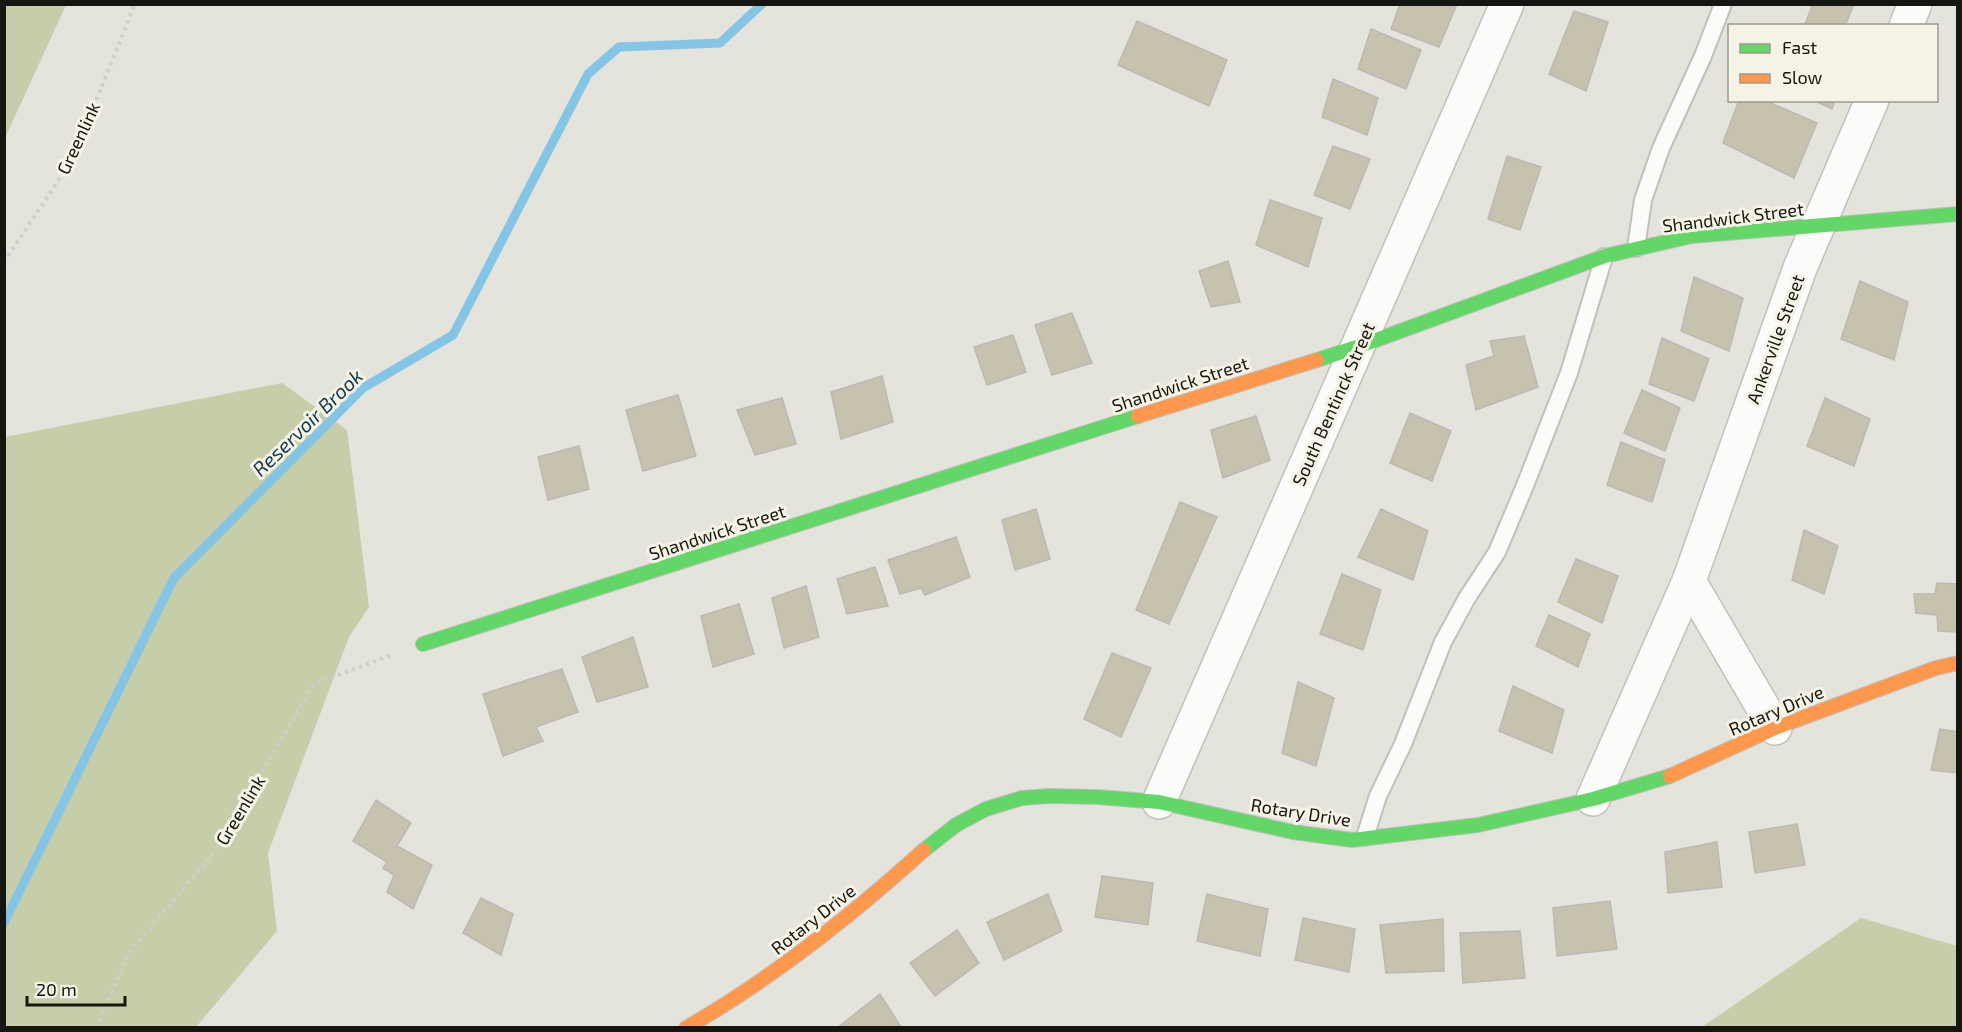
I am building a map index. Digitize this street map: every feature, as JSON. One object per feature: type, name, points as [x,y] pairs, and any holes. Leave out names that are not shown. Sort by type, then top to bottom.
[{"type":"street","name":"South Bentinck Street","points":[[1159,802],[1507,4]]},
{"type":"street","points":[[1907,24],[1915,4]]},
{"type":"street","name":"Ankerville Street","points":[[1593,799],[1689,581],[1800,268],[1871,102]]},
{"type":"street","name":"Shandwick Street","points":[[423,644],[1357,347],[1605,256],[1692,236],[1958,214]]},
{"type":"street","points":[[1689,581],[1775,728]]},
{"type":"street","name":"Rotary Drive","points":[[686,1028],[718,1010],[780,968],[842,921],[940,836],[974,815],[1004,803],[1040,796],[1098,797],[1159,802],[1293,832],[1352,840],[1478,825],[1593,799],[1673,775],[1775,728],[1918,674],[1958,663]]},
{"type":"lane","points":[[1636,248],[1643,200],[1661,148],[1703,56],[1723,4]]},
{"type":"lane","points":[[1365,837],[1378,796],[1403,744],[1443,642],[1467,598],[1497,552],[1528,478],[1569,373],[1605,256]]},
{"type":"path","name":"Greenlink","points":[[4,262],[72,160],[135,4]]},
{"type":"path","name":"Greenlink","points":[[97,1028],[127,955],[216,850],[314,684],[423,644]]},
{"type":"green space","points":[[4,5],[66,5],[5,138]]},
{"type":"green space","points":[[282,383],[347,430],[369,607],[349,637],[268,853],[277,931],[196,1027],[5,1027],[5,437]]},
{"type":"green space","points":[[1861,918],[1957,946],[1957,1027],[1702,1027]]},
{"type":"building","points":[[1400,4],[1457,4],[1439,47],[1391,29]]},
{"type":"building","points":[[1813,4],[1854,4],[1846,24],[1805,24]]},
{"type":"building","points":[[1574,11],[1608,22],[1586,91],[1549,74]]},
{"type":"building","points":[[1137,21],[1227,60],[1209,106],[1118,65]]},
{"type":"building","points":[[1371,29],[1421,50],[1406,89],[1358,69]]},
{"type":"building","points":[[1333,79],[1378,98],[1367,135],[1322,117]]},
{"type":"building","points":[[1738,102],[1769,102],[1817,123],[1794,178],[1723,143]]},
{"type":"building","points":[[1817,102],[1834,102],[1832,109]]},
{"type":"building","points":[[1333,146],[1370,159],[1350,209],[1314,195]]},
{"type":"building","points":[[1507,156],[1541,167],[1520,230],[1488,219]]},
{"type":"building","points":[[1270,200],[1322,218],[1308,267],[1256,245]]},
{"type":"building","points":[[1228,261],[1240,302],[1211,307],[1199,271]]},
{"type":"building","points":[[1694,277],[1743,298],[1729,351],[1681,331]]},
{"type":"building","points":[[1860,281],[1908,302],[1894,360],[1841,339]]},
{"type":"building","points":[[1072,313],[1092,363],[1052,375],[1035,325]]},
{"type":"building","points":[[1013,335],[1026,372],[987,385],[974,347]]},
{"type":"building","points":[[1524,336],[1538,387],[1476,410],[1466,365],[1494,356],[1490,341]]},
{"type":"building","points":[[1662,338],[1709,359],[1694,401],[1649,384]]},
{"type":"building","points":[[882,376],[893,422],[841,439],[831,392]]},
{"type":"building","points":[[1642,390],[1680,408],[1665,451],[1624,433]]},
{"type":"building","points":[[678,395],[696,456],[643,471],[626,410]]},
{"type":"building","points":[[782,398],[796,444],[755,455],[737,410]]},
{"type":"building","points":[[1825,398],[1870,419],[1854,466],[1807,446]]},
{"type":"building","points":[[1410,413],[1451,431],[1432,481],[1390,463]]},
{"type":"building","points":[[1256,416],[1270,460],[1223,478],[1211,430]]},
{"type":"building","points":[[1621,442],[1665,460],[1652,502],[1607,485]]},
{"type":"building","points":[[579,446],[589,489],[548,500],[538,457]]},
{"type":"building","points":[[1180,502],[1217,517],[1169,624],[1136,610]]},
{"type":"building","points":[[1036,509],[1050,559],[1015,570],[1002,520]]},
{"type":"building","points":[[1381,509],[1428,531],[1413,580],[1358,557]]},
{"type":"building","points":[[1804,530],[1838,546],[1824,594],[1792,580]]},
{"type":"building","points":[[956,537],[970,577],[925,595],[921,588],[900,594],[888,560]]},
{"type":"building","points":[[1576,559],[1618,576],[1602,623],[1558,602]]},
{"type":"building","points":[[875,567],[888,606],[847,614],[837,579]]},
{"type":"building","points":[[1342,574],[1381,590],[1363,650],[1320,634]]},
{"type":"building","points":[[1937,583],[1958,584],[1958,632],[1938,631],[1937,615],[1916,613],[1914,594],[1935,594]]},
{"type":"building","points":[[806,586],[819,637],[784,648],[772,598]]},
{"type":"building","points":[[739,604],[754,654],[713,667],[701,616]]},
{"type":"building","points":[[1549,615],[1590,634],[1578,667],[1536,646]]},
{"type":"building","points":[[633,637],[648,687],[597,702],[582,657]]},
{"type":"building","points":[[1112,653],[1151,668],[1121,737],[1084,719]]},
{"type":"building","points":[[562,669],[578,712],[536,727],[543,741],[503,756],[483,694]]},
{"type":"building","points":[[1298,682],[1334,698],[1316,766],[1282,753]]},
{"type":"building","points":[[1513,686],[1564,710],[1552,753],[1499,731]]},
{"type":"building","points":[[1940,729],[1958,732],[1958,773],[1931,770]]},
{"type":"building","points":[[376,800],[411,823],[397,846],[432,865],[413,909],[387,892],[394,875],[383,868],[387,862],[353,841]]},
{"type":"building","points":[[1797,824],[1805,865],[1755,873],[1749,832]]},
{"type":"building","points":[[1717,842],[1722,887],[1668,893],[1665,852]]},
{"type":"building","points":[[1102,876],[1153,883],[1148,925],[1095,917]]},
{"type":"building","points":[[1048,894],[1062,931],[1004,960],[987,922]]},
{"type":"building","points":[[1207,894],[1268,909],[1260,956],[1197,941]]},
{"type":"building","points":[[481,898],[513,914],[501,955],[463,933]]},
{"type":"building","points":[[1610,901],[1617,949],[1557,956],[1553,908]]},
{"type":"building","points":[[1303,918],[1355,929],[1349,972],[1295,960]]},
{"type":"building","points":[[1443,919],[1444,971],[1386,973],[1380,925]]},
{"type":"building","points":[[957,930],[979,963],[935,996],[910,963]]},
{"type":"building","points":[[1520,931],[1525,978],[1463,983],[1460,933]]},
{"type":"building","points":[[880,994],[901,1027],[837,1028]]},
{"type":"waterway","name":"Reservoir Brook","points":[[4,923],[174,578],[363,388],[453,335],[588,74],[619,47],[720,43],[762,4]]},
{"type":"traffic: fast","points":[[1317,360],[1605,256],[1692,236],[1958,214]]},
{"type":"traffic: fast","points":[[423,644],[1138,416]]},
{"type":"traffic: fast","points":[[924,850],[956,825],[986,809],[1022,798],[1098,797],[1159,802],[1293,832],[1352,840],[1478,825],[1593,799],[1670,776]]},
{"type":"traffic: slow","points":[[1138,416],[1317,360]]},
{"type":"traffic: slow","points":[[1670,776],[1775,728],[1936,668],[1958,663]]},
{"type":"traffic: slow","points":[[686,1028],[749,989],[810,945],[924,850]]}]
